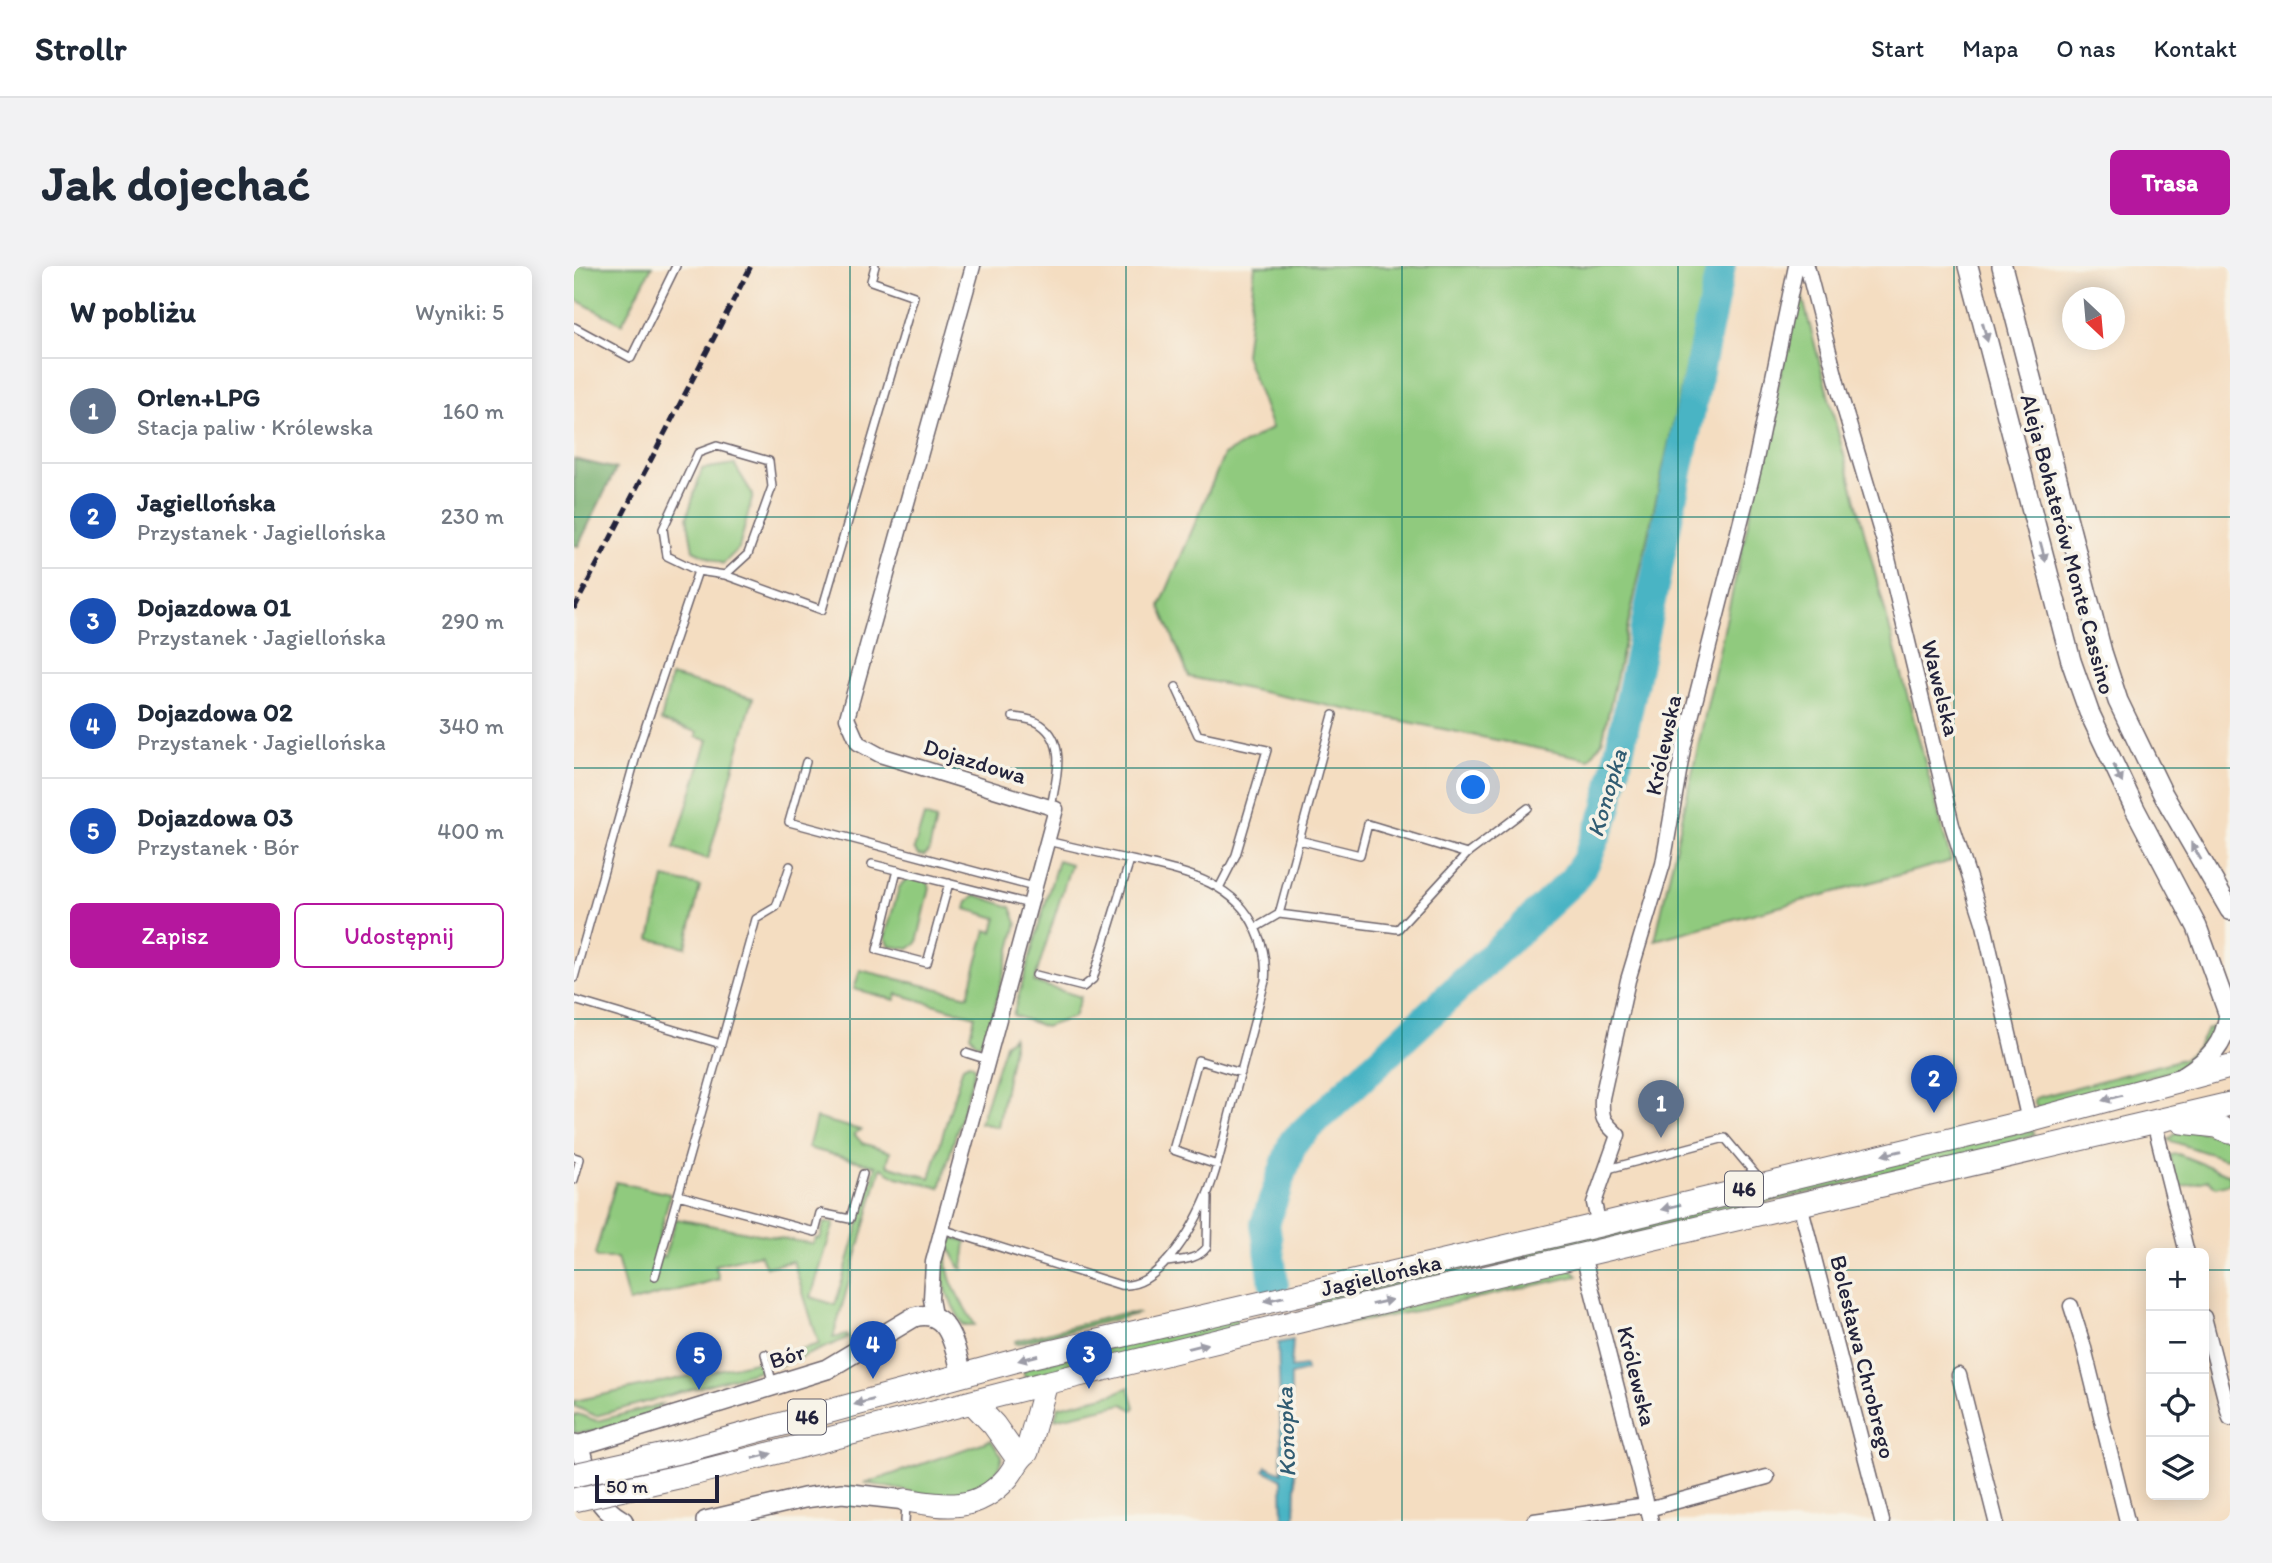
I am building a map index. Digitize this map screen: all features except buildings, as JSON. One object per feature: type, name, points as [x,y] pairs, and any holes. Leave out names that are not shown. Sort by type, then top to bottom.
[{"type":"main road","name":"Aleja Bohaterów Monte Cassino","points":[[1968,266],[2071,662],[2089,712],[2118,773],[2197,927],[2229,1016]]},
{"type":"main road","name":"Aleja Bohaterów Monte Cassino","points":[[2002,266],[2102,652],[2118,701],[2164,794],[2230,910]]},
{"type":"main road","points":[[2178,1080],[2204,1063],[2217,1050],[2227,1028],[2229,1016]]},
{"type":"main road","name":"Jagiellońska","points":[[574,1475],[683,1451],[962,1376],[1239,1307],[1599,1225],[2029,1121],[2230,1067]]},
{"type":"main road","name":"Jagiellońska","points":[[574,1500],[696,1473],[1315,1317],[2230,1104]]},
{"type":"main road","points":[[2154,1122],[2196,1122],[2230,1132]]},
{"type":"main road","points":[[934,1315],[946,1327],[962,1376]]},
{"type":"main road","name":"Bór","points":[[623,1521],[601,1506],[588,1479],[577,1444],[827,1370],[914,1317],[934,1315]]},
{"type":"main road","points":[[706,1521],[804,1498],[842,1493],[906,1510],[958,1507],[976,1501],[996,1490],[1010,1475],[1018,1459],[1027,1452],[1046,1383]]},
{"type":"main road","points":[[972,1402],[1001,1433],[1018,1459]]},
{"type":"street","name":"Dojazdowa","points":[[973,266],[847,719],[858,743],[880,755],[1051,808]]},
{"type":"street","name":"Królewska","points":[[1599,1225],[1594,1202],[1618,1135],[1604,1123],[1601,1114],[1602,1098],[1631,967],[1663,864],[1683,749],[1754,470],[1796,266]]},
{"type":"street","name":"Wawelska","points":[[1807,266],[1840,394],[1884,542],[1952,825],[1984,925],[2029,1121]]},
{"type":"street","points":[[934,1315],[931,1299],[933,1262],[1056,809],[1051,808]]},
{"type":"street","points":[[2154,1122],[2186,1248]]},
{"type":"street","name":"Bolesława Chrobrego","points":[[1800,1204],[1881,1521]]},
{"type":"street","name":"Królewska","points":[[1583,1255],[1648,1512]]},
{"type":"street","points":[[2071,1306],[2127,1521]]},
{"type":"street","points":[[2209,1336],[2230,1418]]},
{"type":"street","points":[[1959,1375],[1996,1521]]},
{"type":"street","points":[[1534,1521],[1648,1512],[1767,1477]]},
{"type":"lane","points":[[574,327],[631,358],[677,266]]},
{"type":"lane","points":[[725,575],[748,554],[772,486],[769,461],[717,446],[698,453],[663,529],[667,556],[698,571],[725,575],[822,610],[914,296],[871,281],[875,266]]},
{"type":"lane","points":[[574,978],[638,750],[698,571]]},
{"type":"lane","points":[[1176,687],[1198,735],[1267,750],[1237,855],[1219,888]]},
{"type":"lane","points":[[1279,914],[1333,715]]},
{"type":"lane","points":[[1013,716],[1039,723],[1055,741],[1058,763],[1051,808]]},
{"type":"lane","points":[[806,762],[789,822],[1035,887]]},
{"type":"lane","points":[[1255,928],[1279,914],[1398,929],[1468,853],[1528,807]]},
{"type":"lane","points":[[1299,840],[1360,855],[1368,824],[1468,853]]},
{"type":"lane","points":[[942,1229],[1130,1286],[1147,1280],[1177,1247],[1208,1192],[1217,1165],[1265,981],[1267,967],[1264,950],[1255,928],[1241,905],[1219,888],[1195,875],[1047,841]]},
{"type":"lane","points":[[1037,975],[1083,987],[1093,979],[1130,860]]},
{"type":"lane","points":[[872,864],[1030,904]]},
{"type":"lane","points":[[655,1276],[756,919],[776,907],[790,866]]},
{"type":"lane","points":[[897,870],[877,950],[927,963],[948,883]]},
{"type":"lane","points":[[574,1000],[721,1044]]},
{"type":"lane","points":[[965,1053],[988,1060]]},
{"type":"lane","points":[[1217,1165],[1173,1150],[1198,1060],[1241,1073]]},
{"type":"lane","points":[[1606,1170],[1725,1138],[1764,1184]]},
{"type":"lane","points":[[574,1157],[580,1159],[574,1180]]},
{"type":"lane","points":[[678,1195],[815,1231],[820,1213],[850,1219],[863,1174]]},
{"type":"lane","points":[[1166,1262],[1193,1258],[1207,1247],[1208,1192]]},
{"type":"lane","points":[[765,1354],[773,1386]]},
{"type":"green space","points":[[574,266],[652,266],[622,324],[574,299]]},
{"type":"green space","points":[[1255,266],[1708,266],[1602,742],[1589,759],[1189,677],[1160,606],[1224,455],[1272,428],[1245,355]]},
{"type":"green space","points":[[1800,288],[1951,861],[1655,940]]},
{"type":"green space","points":[[574,459],[616,469],[578,546],[574,545]]},
{"type":"green space","points":[[734,464],[753,495],[739,548],[723,564],[693,550],[687,517],[702,469]]},
{"type":"green space","points":[[671,676],[753,698],[708,859],[674,848],[708,740],[696,737],[697,732],[661,721]]},
{"type":"green space","points":[[924,816],[936,820],[929,851],[924,856],[918,855],[914,849]]},
{"type":"green space","points":[[1058,860],[1071,864],[1034,982],[1081,997],[1074,1017],[1045,1027],[1013,1015]]},
{"type":"green space","points":[[915,876],[927,880],[930,888],[917,943],[909,949],[890,946],[885,937],[899,888],[903,882]]},
{"type":"green space","points":[[664,878],[700,886],[686,947],[650,939]]},
{"type":"green space","points":[[976,895],[1011,907],[1017,923],[986,1040],[977,1044],[970,1035],[975,1016],[897,994],[895,1000],[854,989],[860,970],[968,996],[986,930],[993,932],[997,918],[966,909],[968,901]]},
{"type":"green space","points":[[2214,1026],[2209,1048],[2185,1067],[2041,1109],[2036,1106],[2036,1098],[2183,1059],[2198,1047],[2207,1029]]},
{"type":"green space","points":[[1013,1037],[998,1127],[980,1123],[1005,1044]]},
{"type":"green space","points":[[969,1063],[974,1066],[974,1072],[940,1188],[897,1177],[881,1168],[833,1338],[847,1335],[848,1338],[778,1367],[774,1357],[819,1344],[793,1261],[766,1267],[760,1254],[715,1265],[719,1279],[629,1303],[617,1258],[597,1258],[595,1254],[616,1182],[670,1194],[655,1254],[664,1257],[676,1219],[813,1244],[816,1238],[820,1239],[824,1223],[834,1223],[811,1297],[835,1305],[876,1166],[808,1148],[816,1118],[861,1130],[854,1134],[862,1143],[890,1152],[887,1165],[930,1178],[963,1066]]},
{"type":"green space","points":[[2032,1129],[2034,1135],[1993,1149],[1316,1309],[1313,1299]]},
{"type":"green space","points":[[2193,1130],[2230,1138],[2230,1157],[2225,1159],[2168,1140],[2177,1133]]},
{"type":"green space","points":[[2178,1154],[2230,1175],[2230,1183],[2216,1187],[2208,1180],[2177,1188],[2170,1155]]},
{"type":"green space","points":[[947,1237],[951,1238],[950,1243],[954,1238],[966,1241],[963,1269],[949,1247],[948,1268],[954,1287],[975,1325],[963,1325],[947,1293],[942,1263]]},
{"type":"green space","points":[[1571,1268],[1578,1276],[1431,1308],[1342,1325],[1322,1326]]},
{"type":"green space","points":[[1140,1313],[1016,1344],[1015,1341],[1120,1314]]},
{"type":"green space","points":[[1236,1317],[1238,1327],[1025,1379],[1023,1368]]},
{"type":"green space","points":[[764,1360],[761,1370],[596,1416],[574,1406],[574,1401]]},
{"type":"green space","points":[[1129,1387],[1135,1407],[1133,1410],[1123,1404],[1055,1419],[1058,1407],[1113,1394]]},
{"type":"green space","points":[[662,1404],[653,1414],[598,1431],[574,1433],[574,1416],[578,1414],[597,1421]]},
{"type":"green space","points":[[991,1440],[1002,1456],[997,1471],[978,1488],[963,1494],[937,1496],[867,1483]]},
{"type":"water","points":[[1293,1340],[1291,1368],[1305,1366],[1306,1371],[1291,1375],[1295,1521],[1283,1521],[1282,1479],[1264,1470],[1266,1466],[1282,1473],[1278,1343]]},
{"type":"waterway","name":"Konopka","points":[[1274,1283],[1265,1224],[1293,1142],[1573,880],[1586,861],[1607,810],[1721,266]]},
{"type":"railway","points":[[574,609],[751,266]]},
{"type":"place","name":"Jagiellońska","points":[[1934,1113]]},
{"type":"place","name":"Orlen+LPG","points":[[1661,1138]]},
{"type":"place","name":"Dojazdowa 02","points":[[873,1379]]},
{"type":"place","name":"Dojazdowa 01","points":[[1089,1389]]},
{"type":"place","name":"Dojazdowa 03","points":[[699,1390]]}]
